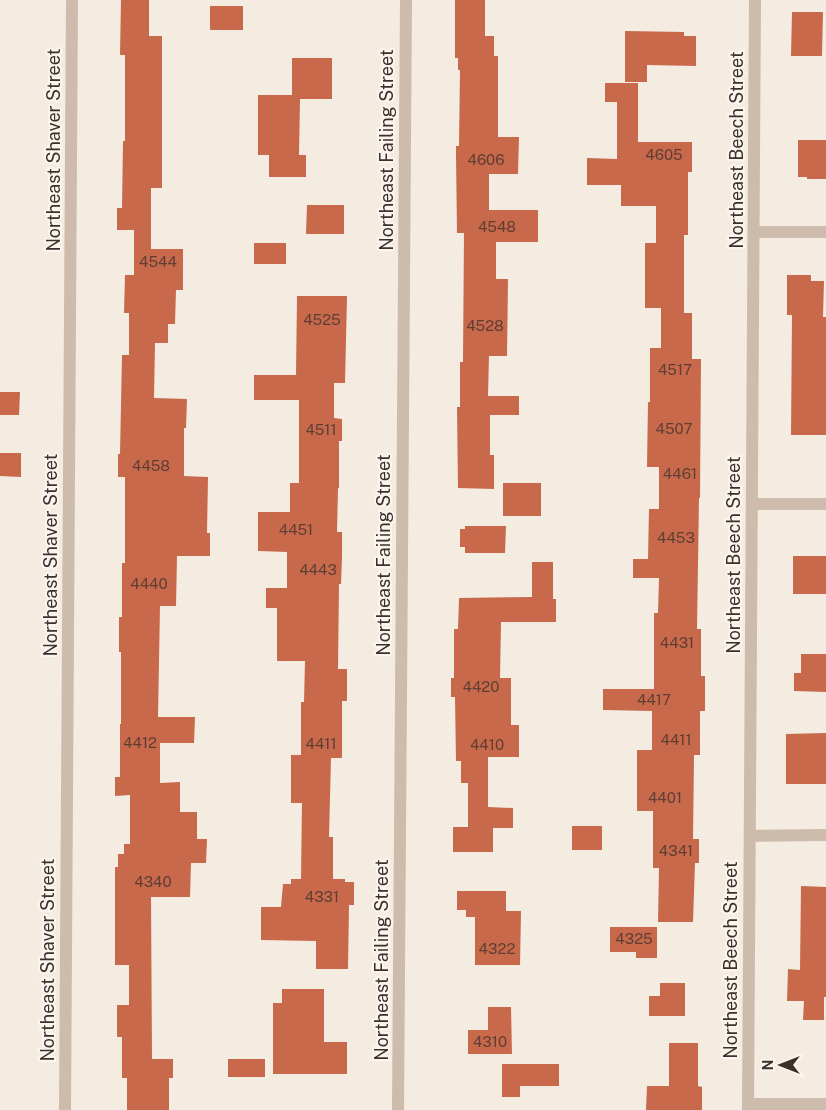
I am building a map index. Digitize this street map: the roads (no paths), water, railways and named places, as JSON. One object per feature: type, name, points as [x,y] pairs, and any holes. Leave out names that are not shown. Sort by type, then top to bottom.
[{"type":"street","name":"Northeast Shaver Street","points":[[65,1110],[72,0]]},
{"type":"street","name":"Northeast Failing Street","points":[[398,1110],[406,0]]},
{"type":"street","name":"Northeast Beech Street","points":[[748,1107],[755,0]]},
{"type":"street","points":[[754,232],[826,232]]},
{"type":"street","points":[[752,504],[826,504]]},
{"type":"street","points":[[750,836],[826,835]]},
{"type":"street","points":[[748,1107],[826,1104]]}]
